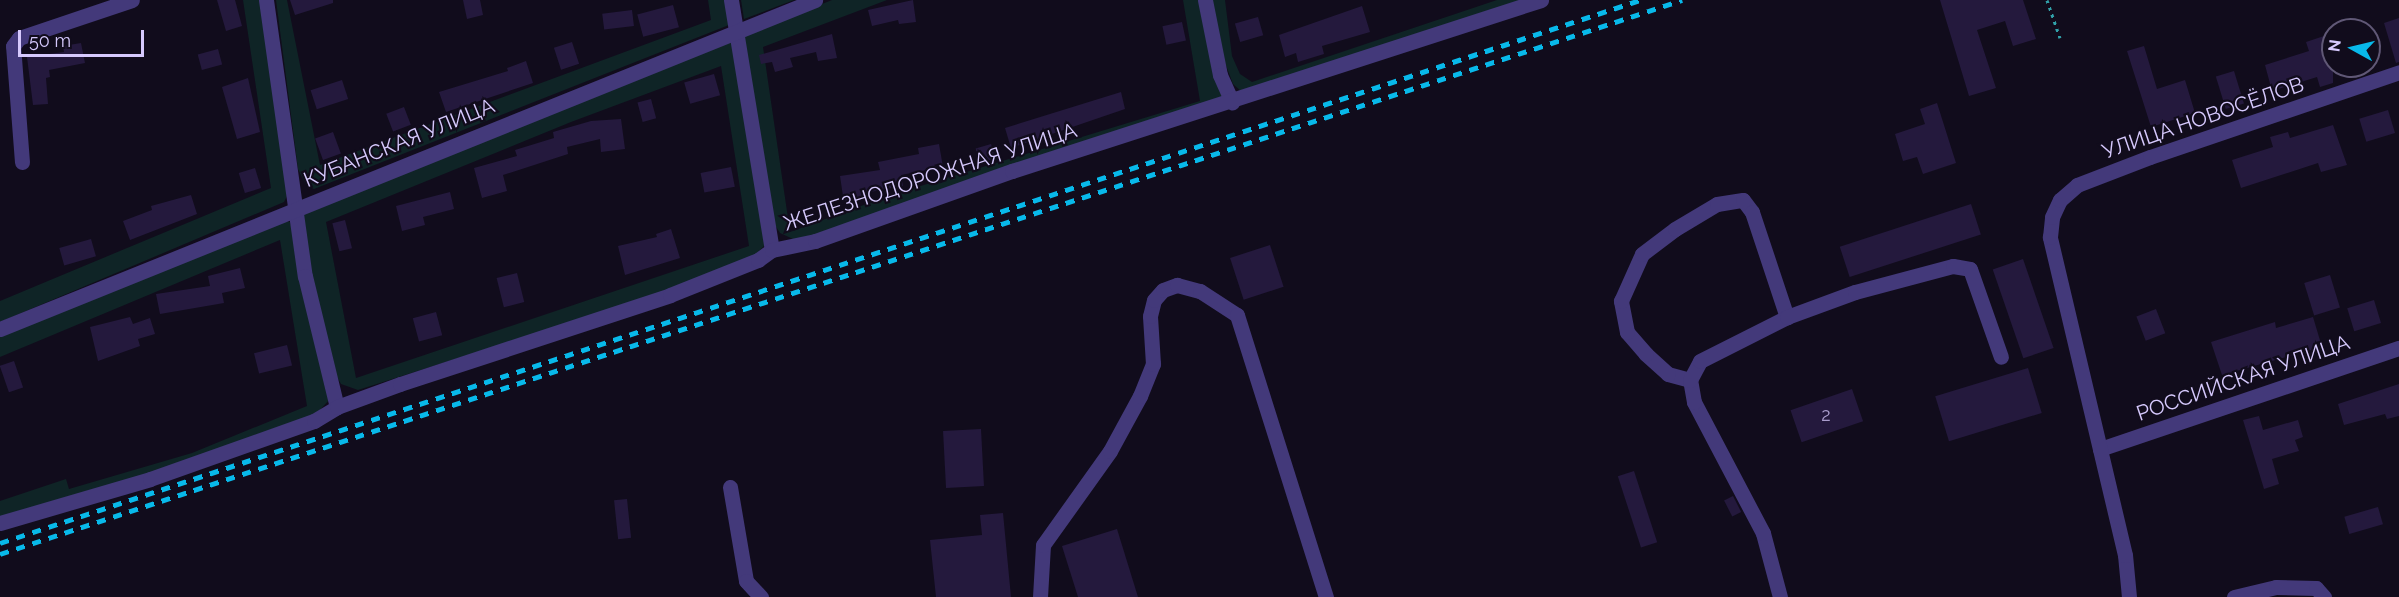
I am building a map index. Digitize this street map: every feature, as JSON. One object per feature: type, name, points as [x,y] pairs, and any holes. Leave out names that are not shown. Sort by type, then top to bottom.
[{"type":"street","points":[[22,162],[13,46],[20,38],[132,0]]},
{"type":"street","points":[[266,0],[305,276],[337,407]]},
{"type":"street","points":[[730,0],[772,250]]},
{"type":"street","name":"КУБАНСКАЯ УЛИЦА","points":[[0,329],[814,0]]},
{"type":"street","points":[[1205,0],[1220,75],[1232,102]]},
{"type":"street","name":"ЖЕЛЕЗНОДОРОЖНАЯ УЛИЦА","points":[[0,523],[150,479],[314,421],[337,407],[670,295],[758,260],[772,250],[815,241],[1012,171],[1232,102],[1541,0]]},
{"type":"street","name":"УЛИЦА НОВОСЁЛОВ","points":[[2100,449],[2050,237],[2052,217],[2060,200],[2077,185],[2150,157],[2399,72]]},
{"type":"street","points":[[1690,380],[1668,374],[1646,354],[1627,332],[1621,301],[1642,254],[1675,229],[1718,204],[1743,200],[1752,212],[1787,317]]},
{"type":"street","points":[[1780,597],[1763,533],[1694,402],[1690,380],[1700,361],[1787,317],[1855,292],[1953,266],[1970,269],[2001,357]]},
{"type":"street","points":[[1040,597],[1043,545],[1110,451],[1140,396],[1153,364],[1150,316],[1154,300],[1163,290],[1177,285],[1200,291],[1237,315],[1326,597]]},
{"type":"street","name":"РОССИЙСКАЯ УЛИЦА","points":[[2100,449],[2399,348]]},
{"type":"street","points":[[2100,449],[2125,555],[2129,597]]},
{"type":"street","points":[[730,488],[746,581],[761,597]]},
{"type":"street","points":[[2234,597],[2277,587],[2320,592]]},
{"type":"path","points":[[2047,0],[2060,38]]},
{"type":"green space","points":[[243,0],[261,0],[290,190],[284,202],[0,322],[0,301],[271,188]]},
{"type":"green space","points":[[276,0],[287,0],[320,165],[711,20],[708,0],[725,0],[729,25],[314,189],[306,185],[298,169]]},
{"type":"green space","points":[[741,0],[794,0],[744,19]]},
{"type":"green space","points":[[832,0],[887,0],[763,47],[790,232],[891,195],[1200,101],[1183,0],[1201,0],[1222,97],[807,239],[793,239],[780,233],[773,222],[742,36]]},
{"type":"green space","points":[[1211,0],[1225,0],[1232,56],[1240,74],[1252,82],[1497,0],[1525,0],[1242,92],[1233,84],[1224,60]]},
{"type":"green space","points":[[734,40],[765,245],[752,258],[662,293],[358,390],[341,384],[331,366],[310,269],[302,221],[305,212]],"holes":[[[721,66],[749,246],[356,378],[326,222],[571,122]]]},
{"type":"green space","points":[[280,221],[290,222],[295,239],[330,399],[319,411],[272,434],[0,523],[0,501],[66,479],[69,489],[192,453],[307,406],[280,240],[0,357],[0,336]]},
{"type":"building","points":[[217,0],[235,0],[242,26],[226,31]]},
{"type":"building","points":[[290,0],[333,0],[333,3],[295,15]]},
{"type":"building","points":[[463,0],[480,0],[483,15],[467,19]]},
{"type":"building","points":[[913,0],[916,22],[899,24],[898,20],[872,26],[868,10]]},
{"type":"building","points":[[1940,0],[2023,0],[2036,39],[2013,46],[2005,21],[1977,30],[1996,88],[1969,96]]},
{"type":"building","points":[[673,5],[679,27],[643,37],[637,15]]},
{"type":"building","points":[[1362,6],[1370,32],[1322,46],[1324,54],[1298,62],[1296,53],[1285,57],[1279,35]]},
{"type":"building","points":[[632,10],[634,26],[604,30],[602,14]]},
{"type":"building","points":[[1258,17],[1263,35],[1240,42],[1235,24]]},
{"type":"building","points":[[2399,18],[2399,62],[2396,63],[2384,23]]},
{"type":"building","points":[[1182,22],[1186,41],[1166,45],[1162,26]]},
{"type":"building","points":[[832,34],[837,58],[818,61],[816,52],[790,58],[793,67],[775,72],[772,62],[761,64],[759,55]]},
{"type":"building","points":[[2321,37],[2321,78],[2333,78],[2333,83],[2320,87],[2317,77],[2272,91],[2265,65],[2309,51],[2306,42]]},
{"type":"building","points":[[572,42],[579,64],[561,70],[554,48]]},
{"type":"building","points":[[81,43],[85,63],[49,70],[50,77],[46,78],[48,104],[33,105],[27,57],[64,52],[63,46]]},
{"type":"building","points":[[2144,46],[2157,89],[2185,80],[2195,113],[2151,127],[2127,51]]},
{"type":"building","points":[[218,49],[222,64],[202,70],[198,54]]},
{"type":"building","points":[[526,61],[533,83],[446,112],[439,92],[508,71],[507,68]]},
{"type":"building","points":[[2234,71],[2244,104],[2226,109],[2216,77]]},
{"type":"building","points":[[714,74],[720,95],[690,104],[684,83]]},
{"type":"building","points":[[248,78],[260,132],[237,139],[222,87]]},
{"type":"building","points":[[342,80],[348,99],[317,109],[311,90]]},
{"type":"building","points":[[1121,92],[1125,109],[1011,148],[1005,128]]},
{"type":"building","points":[[651,99],[656,118],[643,122],[637,103]]},
{"type":"building","points":[[1937,103],[1956,163],[1923,174],[1917,157],[1903,161],[1895,134],[1925,124],[1920,109]]},
{"type":"building","points":[[404,107],[411,125],[393,132],[386,114]]},
{"type":"building","points":[[2388,110],[2395,133],[2366,142],[2359,119]]},
{"type":"building","points":[[621,119],[625,149],[601,152],[600,139],[567,147],[568,154],[503,175],[507,191],[482,198],[474,168],[517,156],[515,150],[554,138],[553,132],[591,121]]},
{"type":"building","points":[[2333,125],[2347,165],[2321,172],[2318,163],[2241,188],[2232,160],[2273,147],[2270,137],[2288,132],[2290,138]]},
{"type":"building","points":[[333,132],[341,154],[323,160],[315,138]]},
{"type":"building","points":[[939,144],[943,167],[901,175],[903,186],[864,193],[865,199],[844,203],[840,176],[880,170],[878,162],[919,154],[918,148]]},
{"type":"building","points":[[991,144],[995,158],[980,163],[976,148]]},
{"type":"building","points":[[731,167],[735,187],[704,193],[701,173]]},
{"type":"building","points":[[255,168],[261,188],[245,193],[239,173]]},
{"type":"building","points":[[450,192],[454,209],[423,217],[425,225],[402,231],[396,206]]},
{"type":"building","points":[[191,195],[197,214],[130,240],[123,221],[152,210],[151,206]]},
{"type":"building","points":[[1971,204],[1981,234],[1850,277],[1840,247]]},
{"type":"building","points":[[345,220],[352,248],[339,251],[332,223]]},
{"type":"building","points":[[671,229],[680,258],[625,275],[618,246],[657,237],[656,234]]},
{"type":"building","points":[[91,239],[96,256],[64,265],[59,248]]},
{"type":"building","points":[[1270,245],[1284,287],[1244,300],[1230,258]]},
{"type":"building","points":[[2023,259],[2054,348],[2023,358],[1993,269]]},
{"type":"building","points":[[240,268],[245,288],[222,293],[224,303],[160,314],[156,294],[210,286],[208,276]]},
{"type":"building","points":[[517,273],[524,302],[504,307],[497,278]]},
{"type":"building","points":[[2330,275],[2340,308],[2314,315],[2304,283]]},
{"type":"building","points":[[2374,300],[2381,323],[2354,331],[2347,308]]},
{"type":"building","points":[[2156,309],[2165,333],[2146,341],[2136,317]]},
{"type":"building","points":[[436,312],[442,335],[419,341],[413,318]]},
{"type":"building","points":[[130,317],[133,324],[150,318],[155,334],[138,339],[140,346],[98,361],[90,327]]},
{"type":"building","points":[[2313,317],[2322,347],[2222,375],[2211,342],[2275,322],[2276,328]]},
{"type":"building","points":[[287,345],[292,365],[259,374],[254,353]]},
{"type":"building","points":[[14,361],[23,387],[9,392],[0,366]]},
{"type":"building","points":[[2028,368],[2042,413],[1949,441],[1935,396]]},
{"type":"building","points":[[2399,384],[2399,416],[2387,419],[2385,414],[2344,425],[2338,404]]},
{"type":"building","points":[[1852,389],[1863,421],[1802,442],[1791,410]]},
{"type":"building","points":[[2259,416],[2263,430],[2298,420],[2303,437],[2295,440],[2299,451],[2272,459],[2279,484],[2264,489],[2243,420]]},
{"type":"building","points":[[981,429],[984,486],[946,488],[943,431]]},
{"type":"building","points":[[1634,471],[1657,542],[1641,548],[1618,476]]},
{"type":"building","points":[[1733,496],[1741,512],[1732,517],[1724,501]]},
{"type":"building","points":[[627,499],[631,538],[618,539],[614,500]]},
{"type":"building","points":[[2378,507],[2383,524],[2349,534],[2344,517]]},
{"type":"building","points":[[1003,513],[1011,597],[936,597],[930,540],[982,535],[980,515]]},
{"type":"building","points":[[1117,529],[1138,597],[1078,597],[1062,546]]},
{"type":"railway","points":[[0,543],[1640,0]]},
{"type":"railway","points":[[0,554],[1682,0]]}]
